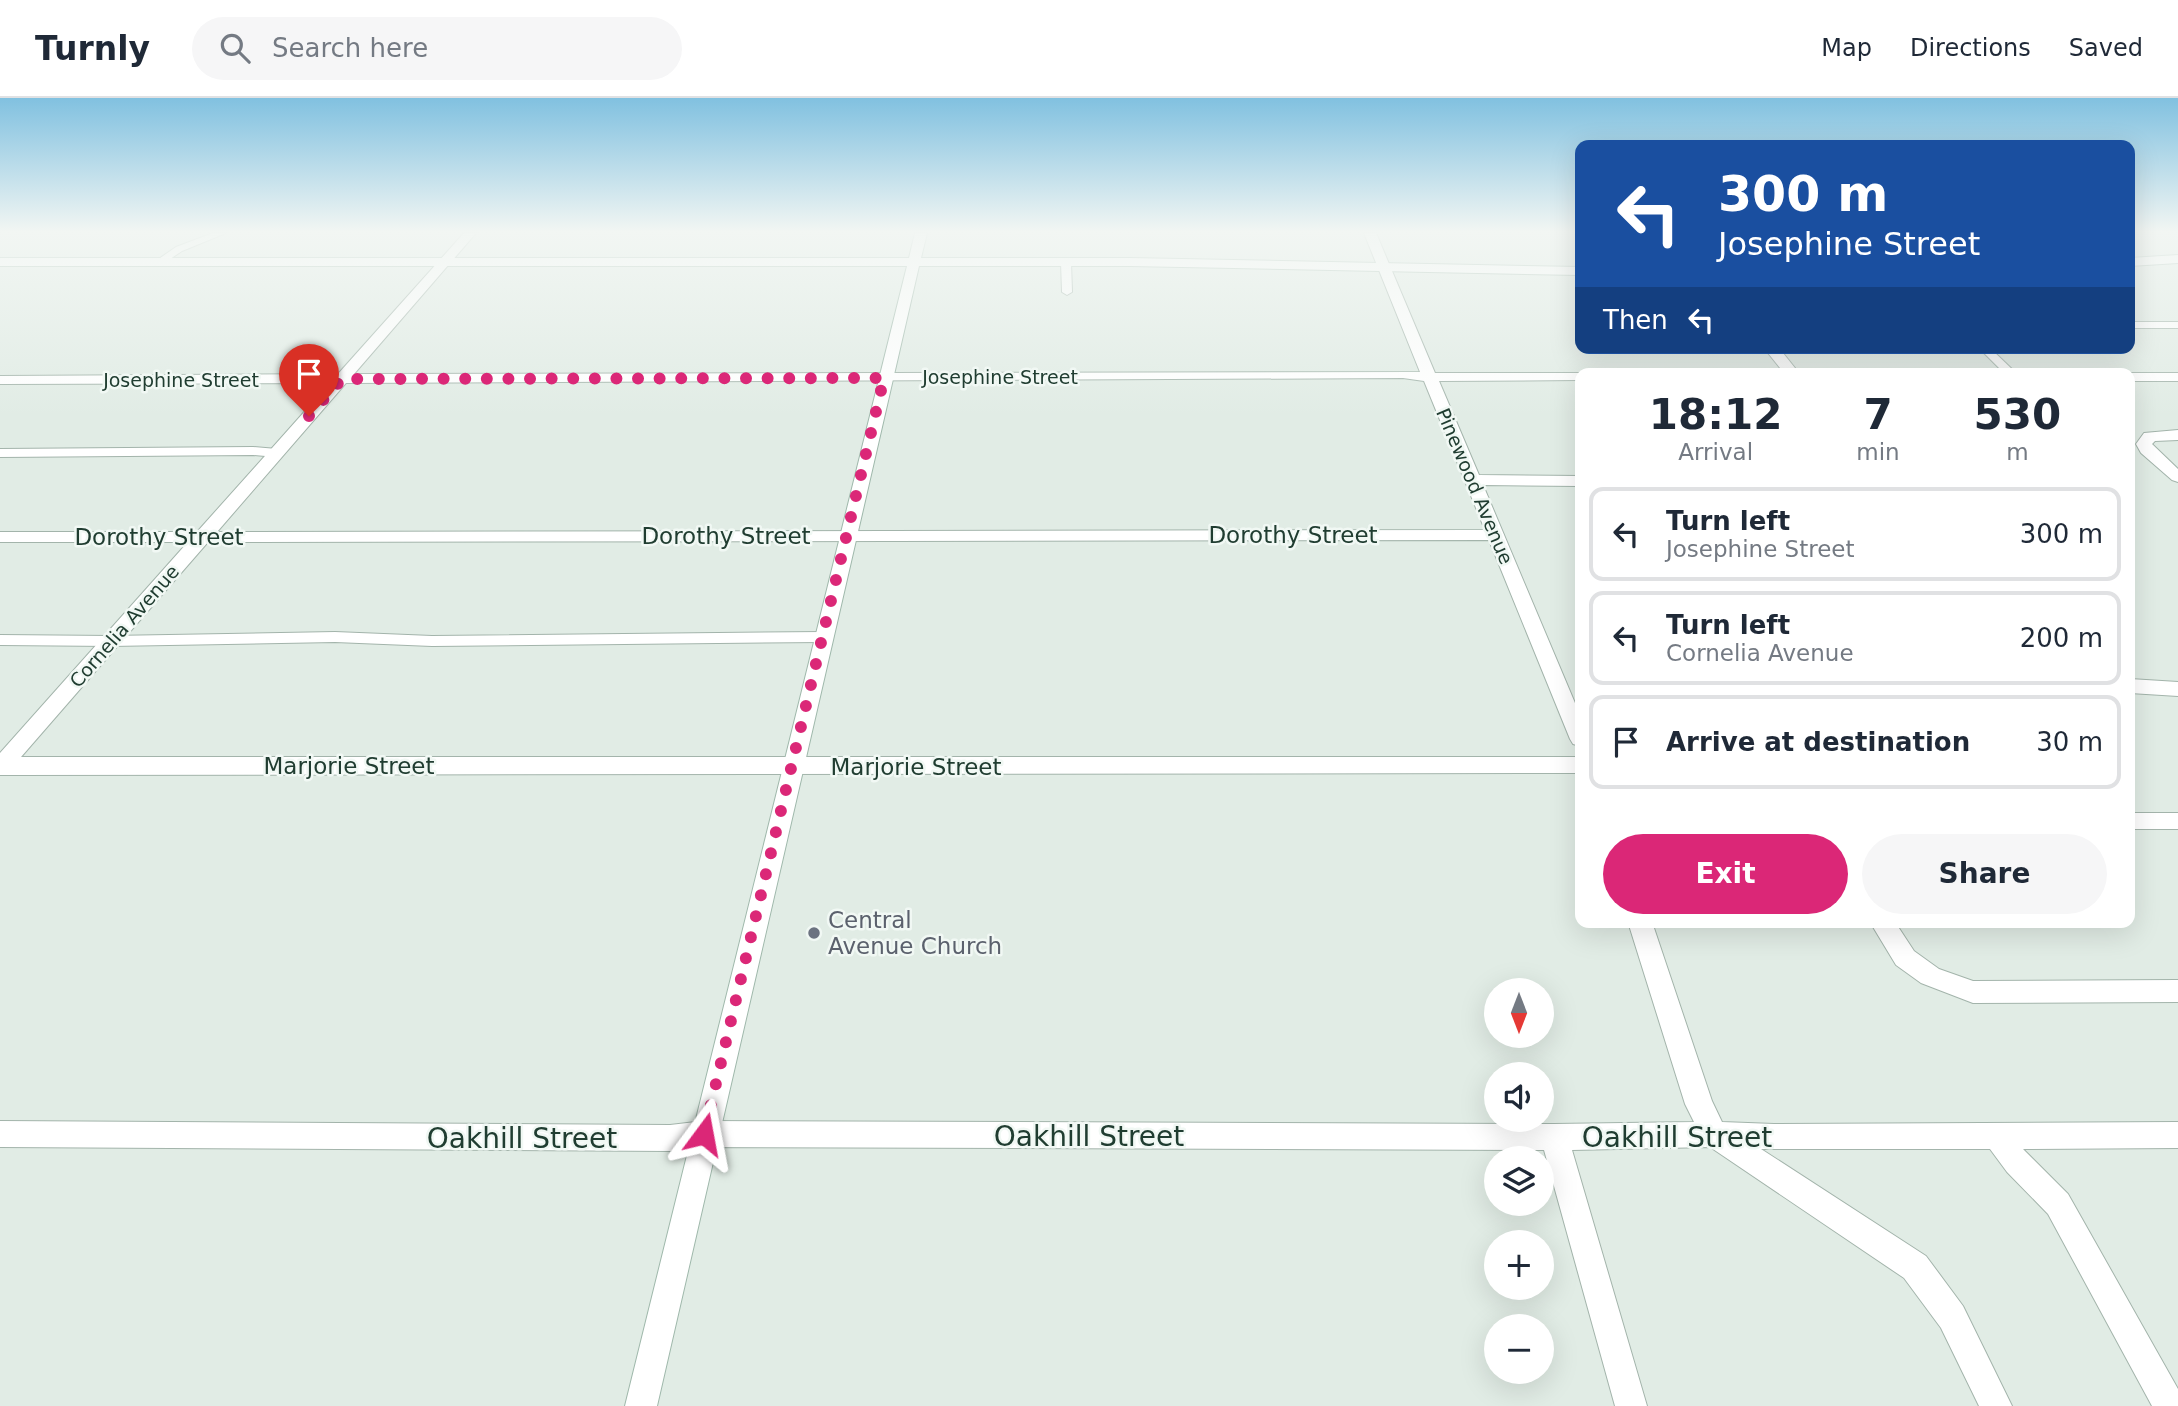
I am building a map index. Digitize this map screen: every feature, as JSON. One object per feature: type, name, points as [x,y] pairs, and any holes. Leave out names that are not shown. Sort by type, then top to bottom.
[{"type":"street","name":"Cornelia Avenue","points":[[1,766],[417,294]]},
{"type":"street","points":[[641,1406],[906,294]]},
{"type":"street","name":"Pinewood Avenue","points":[[1395,294],[1575,727]]},
{"type":"street","points":[[1776,354],[1788,368]]},
{"type":"street","name":"Josephine Street","points":[[0,380],[1403,374],[1429,377],[1575,376]]},
{"type":"street","points":[[2135,377],[2178,377]]},
{"type":"street","points":[[2178,435],[2150,436],[2144,442],[2147,450],[2178,477]]},
{"type":"street","points":[[1474,480],[1575,481]]},
{"type":"street","name":"Dorothy Street","points":[[0,537],[1495,535]]},
{"type":"street","points":[[2135,686],[2178,689]]},
{"type":"street","name":"Marjorie Street","points":[[1,766],[1575,765]]},
{"type":"street","points":[[2135,821],[2178,821]]},
{"type":"street","points":[[1642,928],[1699,1104],[1714,1134],[1915,1267],[1952,1317],[1996,1406]]},
{"type":"street","points":[[1886,928],[1905,958],[1930,975],[1973,992],[2178,992]]},
{"type":"street","name":"Oakhill Street","points":[[0,1135],[670,1139],[704,1134],[1554,1138],[1714,1134],[1998,1137],[2178,1135]]},
{"type":"street","points":[[1998,1137],[2017,1163],[2058,1204],[2170,1406]]},
{"type":"street","points":[[1554,1138],[1631,1406]]},
{"type":"lane","points":[[2135,325],[2178,325]]},
{"type":"lane","points":[[1990,354],[2006,368]]},
{"type":"lane","points":[[0,453],[253,450],[277,453]]},
{"type":"lane","points":[[0,640],[335,637],[432,641],[823,637]]},
{"type":"place","name":"Central Avenue Church","points":[[814,933]]},
{"type":"route","points":[[309,416],[342,379],[884,378],[704,1134]]}]
